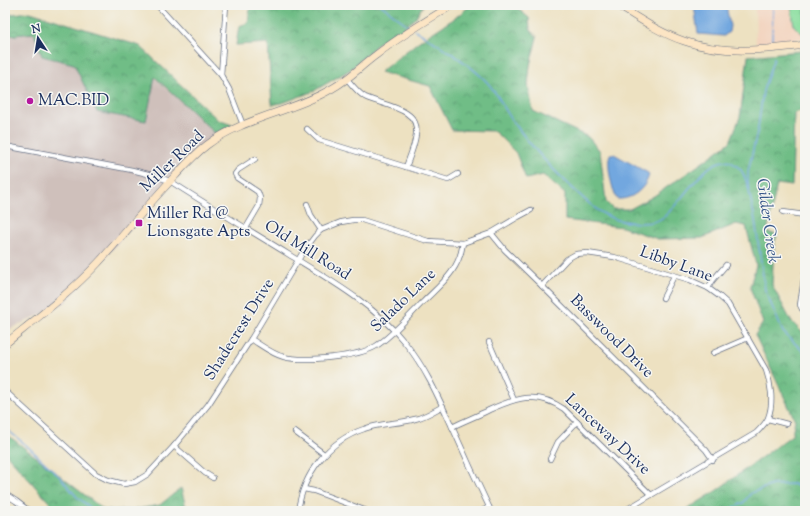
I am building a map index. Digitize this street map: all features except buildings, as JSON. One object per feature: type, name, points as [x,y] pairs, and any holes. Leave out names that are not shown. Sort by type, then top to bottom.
[{"type":"street","points":[[158,5],[221,75],[229,89],[243,125]]},
{"type":"street","points":[[221,75],[224,52],[226,5]]},
{"type":"street","name":"Miller Road","points":[[5,344],[68,292],[90,271],[194,156],[207,145],[226,133],[243,125],[320,95],[347,79],[375,56],[452,5]]},
{"type":"street","points":[[616,5],[663,32],[683,41],[706,47],[727,50],[749,50],[805,45]]},
{"type":"street","points":[[347,79],[363,96],[399,109],[411,116],[417,133],[406,167]]},
{"type":"street","points":[[307,129],[319,140],[448,180],[458,174]]},
{"type":"street","name":"Old Mill Road","points":[[5,146],[124,168],[152,175],[170,182],[246,228],[367,306],[394,330],[419,362],[443,406],[490,509]]},
{"type":"street","points":[[246,228],[259,206],[260,198],[258,192],[237,178],[235,174],[238,170],[255,159]]},
{"type":"street","points":[[307,204],[311,215],[321,230]]},
{"type":"street","name":"Shadecrest Drive","points":[[5,391],[92,470],[108,480],[124,484],[139,480],[148,474],[208,406],[251,339],[303,252],[321,230],[341,222],[358,220],[428,241],[463,243],[491,233],[531,210]]},
{"type":"street","points":[[783,212],[805,215]]},
{"type":"street","name":"Basswood Drive","points":[[491,233],[505,250],[706,450],[713,460]]},
{"type":"street","name":"Salado Lane","points":[[251,339],[282,356],[291,358],[303,359],[348,355],[365,351],[380,343],[435,291],[456,268],[461,257],[463,243]]},
{"type":"street","name":"Libby Lane","points":[[542,286],[567,259],[580,253],[603,254],[690,280],[708,288],[728,304],[763,362],[769,378],[771,397],[768,418],[760,430],[753,436],[713,460],[624,511]]},
{"type":"street","points":[[708,288],[726,265]]},
{"type":"street","points":[[805,272],[800,305],[805,311]]},
{"type":"street","points":[[663,298],[674,276]]},
{"type":"street","points":[[713,353],[748,338]]},
{"type":"street","points":[[489,342],[514,400]]},
{"type":"street","name":"Lanceway Drive","points":[[452,427],[514,400],[530,397],[551,402],[564,410],[577,422],[651,495]]},
{"type":"street","points":[[298,511],[308,478],[324,454],[339,442],[357,432],[372,427],[415,419],[443,406]]},
{"type":"street","points":[[768,418],[787,424]]},
{"type":"street","points":[[550,459],[558,442],[577,422]]},
{"type":"street","points":[[295,432],[324,454]]},
{"type":"street","points":[[174,446],[197,467],[213,478]]},
{"type":"street","points":[[304,489],[314,491],[367,511]]},
{"type":"street","points":[[5,494],[29,511]]},
{"type":"street","points":[[482,511],[490,509]]},
{"type":"shaded area","points":[[755,5],[805,5],[805,38],[756,44]]},
{"type":"shaded area","points":[[34,32],[42,56],[74,64],[97,112],[154,77],[216,134],[65,303],[5,331],[5,36]]},
{"type":"green space","points":[[257,5],[424,5],[415,18],[398,33],[381,41],[351,69],[314,91],[285,102],[272,105],[268,43],[236,45],[239,26],[248,23],[250,9]]},
{"type":"green space","points":[[471,5],[513,5],[529,18],[530,29],[537,37],[530,65],[528,85],[533,111],[588,137],[600,151],[606,202],[613,209],[630,209],[654,196],[730,142],[740,117],[748,56],[802,51],[805,60],[805,109],[794,113],[792,186],[777,184],[767,232],[777,235],[774,244],[772,285],[791,321],[805,335],[805,511],[684,511],[713,493],[792,435],[795,420],[755,335],[763,323],[750,287],[756,265],[746,226],[736,224],[702,238],[658,239],[622,227],[565,220],[565,194],[543,175],[526,179],[516,153],[494,131],[452,130],[430,86],[380,72],[418,42],[455,18]]},
{"type":"green space","points":[[791,5],[805,5],[805,33],[803,34],[794,26]]},
{"type":"green space","points":[[30,12],[140,46],[218,120],[232,125],[216,134],[155,77],[146,121],[97,112],[74,64],[42,56],[34,33],[5,36],[5,15]]},
{"type":"green space","points":[[5,433],[104,510],[131,510],[160,505],[181,488],[187,511],[57,511],[7,455],[5,449]]},
{"type":"water","points":[[694,5],[726,5],[730,26],[729,32],[724,36],[698,34]]},
{"type":"water","points":[[610,154],[614,154],[648,173],[649,175],[644,185],[633,196],[617,199],[610,176]]},
{"type":"waterway","points":[[381,5],[410,27]]},
{"type":"waterway","name":"Gilder Creek","points":[[772,39],[773,5]]},
{"type":"waterway","points":[[415,30],[460,59],[484,79],[497,95],[515,124],[539,154],[583,198],[596,209],[608,216],[617,220],[638,223],[657,221],[669,212],[705,171],[715,164],[725,161],[734,164],[740,169],[748,186]]},
{"type":"waterway","name":"Gilder Creek","points":[[774,58],[763,91],[758,128],[748,172],[748,186],[755,220],[765,290],[783,332],[805,353]]},
{"type":"waterway","points":[[5,428],[26,445],[59,476],[77,497],[95,511]]},
{"type":"waterway","points":[[727,511],[743,503],[751,493],[772,485],[793,484],[805,490]]},
{"type":"place","name":"MAC.BID","points":[[30,101]]},
{"type":"place","name":"Miller Rd @ Lionsgate Apts","points":[[139,223]]}]
